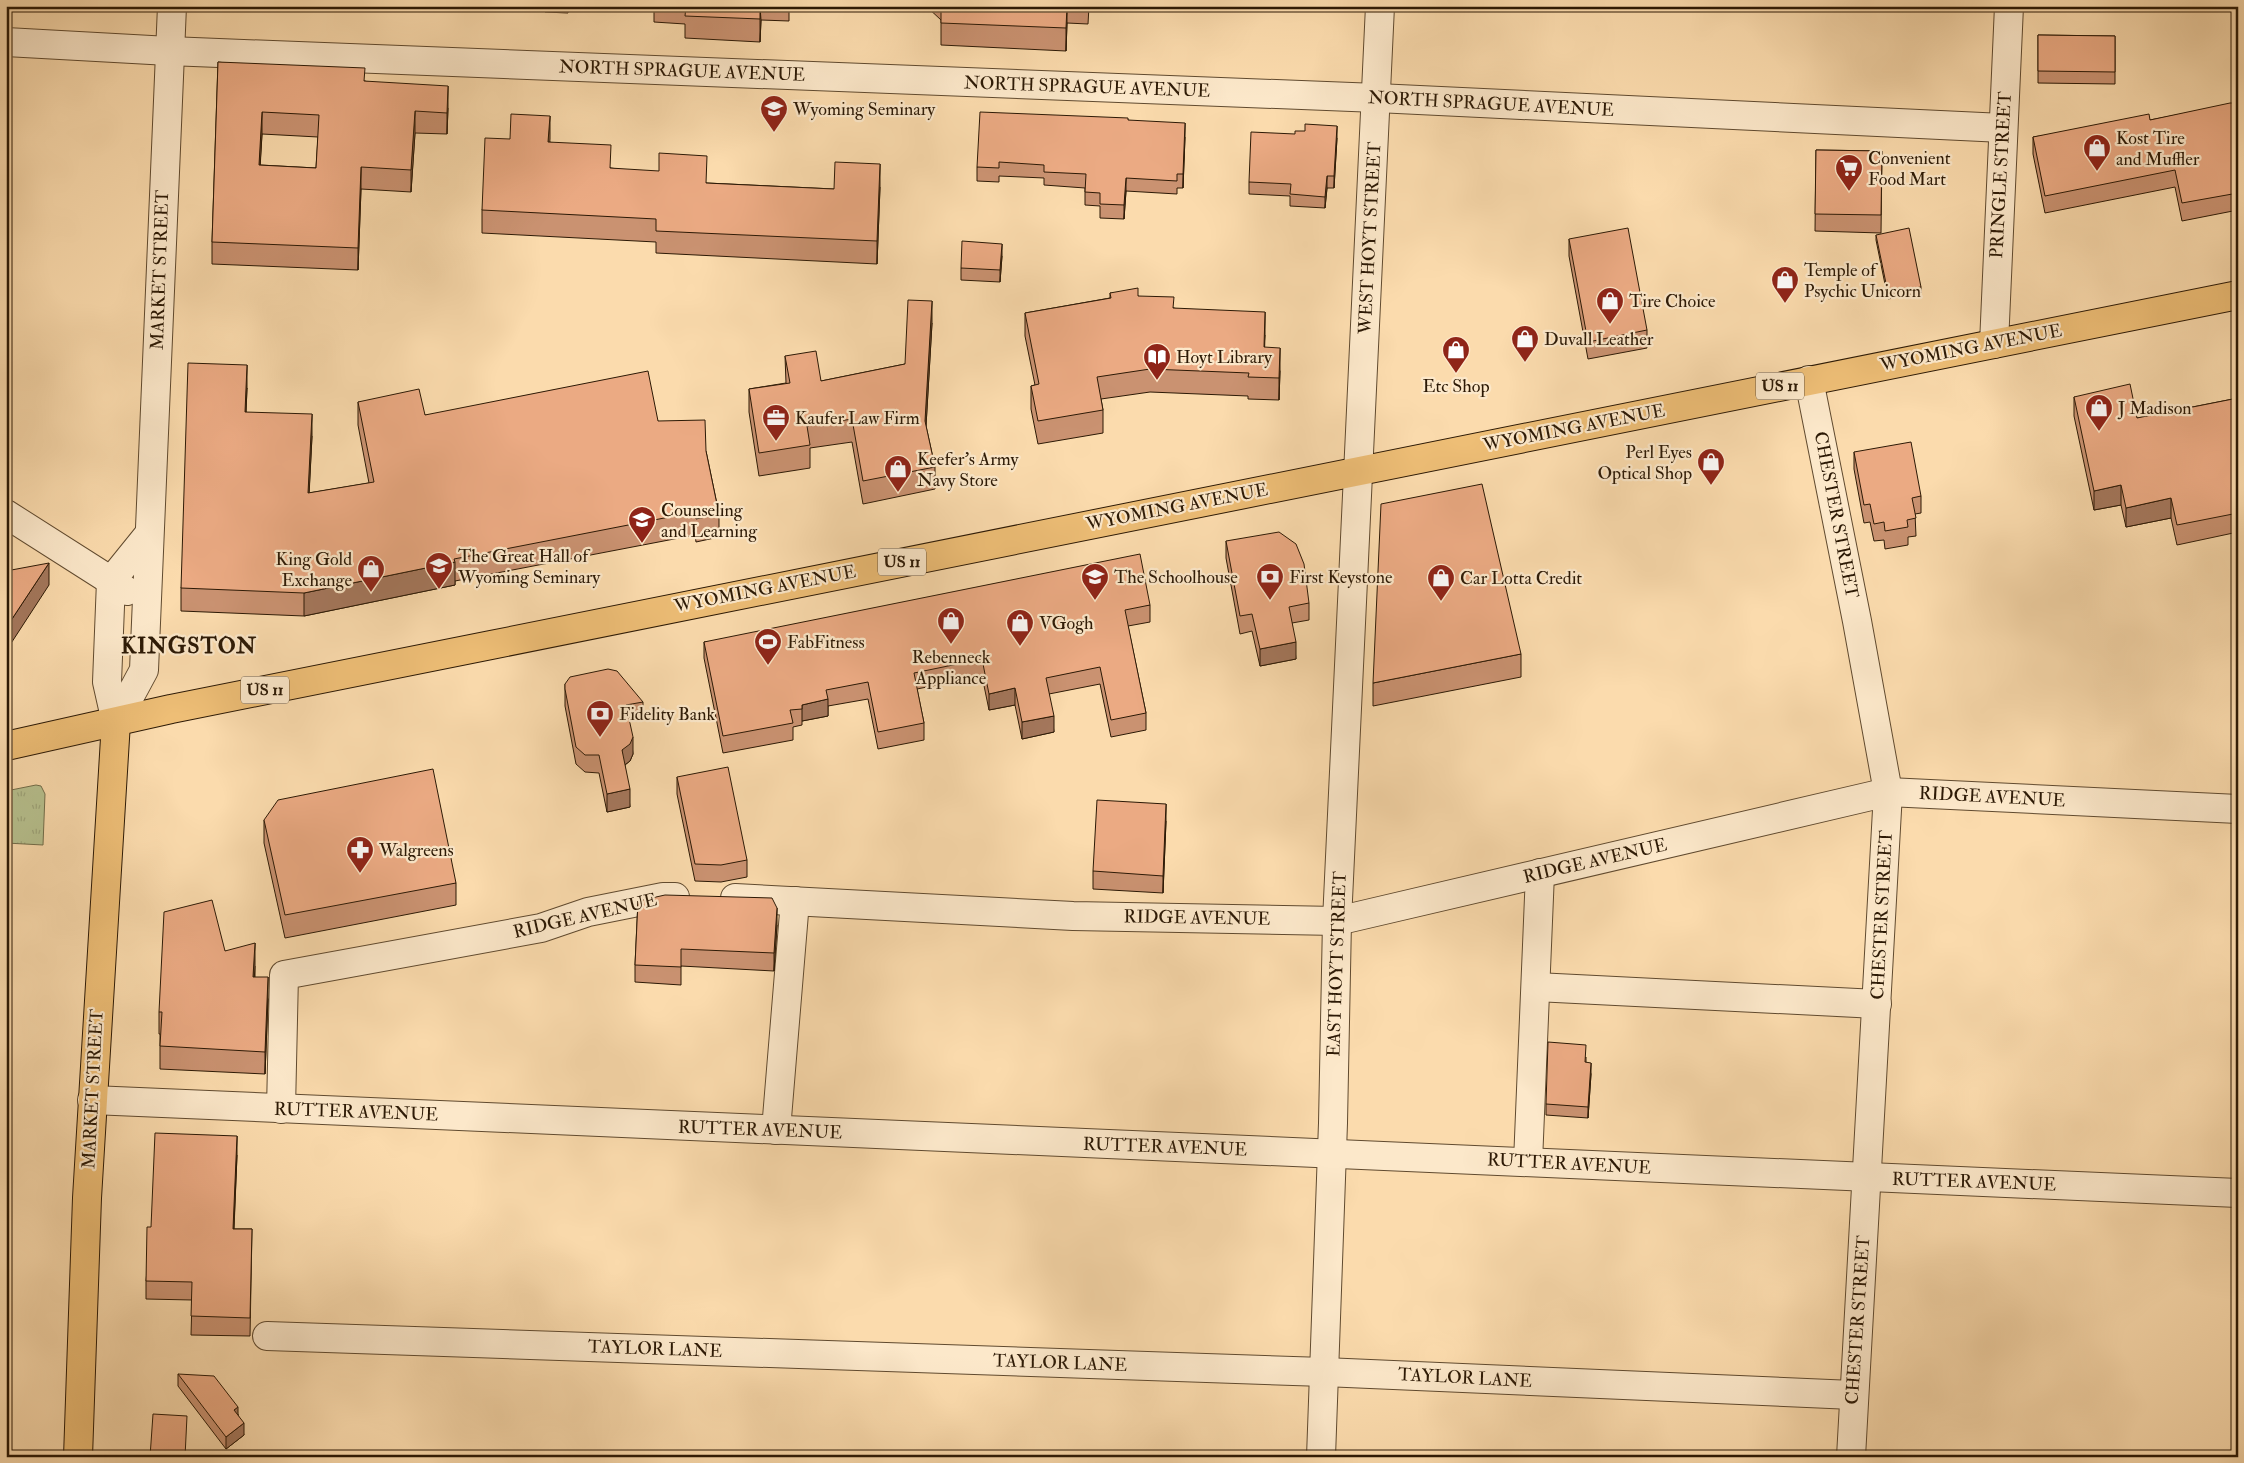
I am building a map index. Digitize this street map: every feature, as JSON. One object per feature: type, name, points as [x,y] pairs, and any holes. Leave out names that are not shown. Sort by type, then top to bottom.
[{"type":"main road","name":"WYOMING AVENUE","points":[[116,722],[481,646],[2238,295]]},
{"type":"main road","name":"US 11","points":[[6,746],[116,722]]},
{"type":"main road","name":"MARKET STREET","points":[[78,1457],[92,1100],[116,722]]},
{"type":"street","name":"MARKET STREET","points":[[116,722],[144,670],[172,6]]},
{"type":"street","name":"WEST HOYT STREET","points":[[1359,470],[1380,6]]},
{"type":"street","name":"PRINGLE STREET","points":[[1994,344],[2009,6]]},
{"type":"street","name":"NORTH SPRAGUE AVENUE","points":[[6,42],[169,51],[1377,98],[2004,128]]},
{"type":"street","name":"CHESTER STREET","points":[[1809,380],[1857,621],[1888,792],[1851,1457]]},
{"type":"street","name":"EAST HOYT STREET","points":[[1321,1457],[1338,921],[1359,470]]},
{"type":"street","points":[[6,514],[146,603]]},
{"type":"street","points":[[112,581],[149,534]]},
{"type":"street","name":"MARKET STREET","points":[[112,581],[107,682],[116,722]]},
{"type":"street","name":"RIDGE AVENUE","points":[[281,1109],[284,975],[541,928],[588,912],[663,897],[795,901],[1074,916],[1338,921],[1888,792],[2238,809]]},
{"type":"street","points":[[1528,1162],[1540,874]]},
{"type":"street","points":[[776,1130],[795,901]]},
{"type":"street","points":[[1536,988],[1877,1004]]},
{"type":"street","name":"RUTTER AVENUE","points":[[92,1100],[2238,1193]]},
{"type":"street","name":"TAYLOR LANE","points":[[267,1336],[1324,1372],[1853,1395]]},
{"type":"green space","points":[[36,785],[41,786],[45,794],[43,845],[6,843],[6,791]]},
{"type":"building","points":[[550,6],[568,6],[568,8]]},
{"type":"building","points":[[686,6],[760,6],[760,19],[685,16]]},
{"type":"building","points":[[941,6],[1067,6],[1066,28],[941,23]]},
{"type":"building","points":[[2038,35],[2115,36],[2115,72],[2038,71]]},
{"type":"building","points":[[218,62],[365,68],[364,81],[448,86],[447,113],[415,111],[411,170],[361,167],[358,248],[212,242]],"holes":[[[262,112],[319,115],[316,168],[259,165]]]},
{"type":"building","points":[[2230,103],[2238,103],[2238,193],[2182,203],[2175,170],[2045,196],[2033,137],[2149,114],[2150,120]]},
{"type":"building","points":[[980,112],[1128,118],[1128,120],[1185,123],[1183,174],[1177,174],[1177,181],[1126,178],[1124,205],[1100,204],[1100,193],[1085,192],[1086,174],[1044,172],[1044,165],[999,162],[999,168],[977,167]]},
{"type":"building","points":[[511,114],[550,116],[548,142],[611,145],[610,168],[659,171],[659,153],[707,156],[706,183],[834,189],[835,162],[880,164],[877,241],[656,231],[656,219],[482,210],[485,138],[510,139]]},
{"type":"building","points":[[1305,124],[1337,126],[1334,176],[1327,176],[1325,197],[1290,194],[1291,184],[1249,182],[1251,132],[1295,134],[1295,131],[1305,131]]},
{"type":"building","name":"Convenient Food Mart","points":[[1816,150],[1882,151],[1881,215],[1815,214]]},
{"type":"building","points":[[1628,228],[1647,330],[1588,342],[1569,239]]},
{"type":"building","points":[[1909,228],[1921,287],[1888,293],[1876,235]]},
{"type":"building","points":[[962,241],[1002,244],[1000,270],[961,268]]},
{"type":"building","name":"Hoyt Library","points":[[1138,288],[1138,296],[1174,297],[1173,308],[1265,312],[1264,347],[1280,348],[1279,378],[1248,377],[1249,373],[1150,369],[1097,377],[1103,410],[1038,421],[1031,386],[1039,384],[1025,313],[1111,298],[1110,293]]},
{"type":"building","points":[[908,300],[932,301],[925,421],[935,467],[863,481],[852,419],[807,426],[810,445],[759,453],[749,389],[790,383],[785,356],[816,351],[821,381],[905,364]]},
{"type":"building","points":[[188,363],[247,365],[245,412],[312,414],[308,493],[374,482],[358,402],[419,389],[425,415],[648,371],[658,421],[705,420],[706,451],[719,514],[696,519],[695,512],[454,559],[455,562],[304,593],[181,588]]},
{"type":"building","points":[[2130,384],[2137,418],[2238,398],[2238,513],[2177,525],[2171,498],[2126,508],[2121,485],[2094,491],[2074,397]]},
{"type":"building","points":[[1911,442],[1921,496],[1912,498],[1916,518],[1907,520],[1908,527],[1885,531],[1884,522],[1874,524],[1870,504],[1864,505],[1854,452]]},
{"type":"building","name":"Car Lotta Credit","points":[[1482,484],[1521,654],[1373,683],[1381,504]]},
{"type":"building","name":"First Keystone","points":[[1279,532],[1296,544],[1304,564],[1309,603],[1289,607],[1296,642],[1260,649],[1252,614],[1240,616],[1226,541]]},
{"type":"building","points":[[1140,554],[1150,605],[1125,610],[1146,713],[1111,720],[1100,667],[1046,678],[1054,716],[1022,722],[1015,688],[989,694],[982,659],[914,673],[924,723],[878,732],[868,682],[826,690],[828,699],[802,705],[802,709],[790,710],[793,723],[723,736],[704,642]]},
{"type":"building","points":[[49,563],[6,628],[6,571]]},
{"type":"building","name":"Fidelity Bank","points":[[608,669],[617,671],[643,702],[626,705],[633,737],[630,744],[622,750],[630,789],[607,794],[599,755],[585,755],[576,747],[565,684],[570,677]]},
{"type":"building","points":[[728,767],[747,860],[721,865],[695,864],[677,777]]},
{"type":"building","name":"Walgreens","points":[[433,769],[456,883],[285,915],[264,820],[278,800]]},
{"type":"building","points":[[1097,800],[1166,804],[1163,876],[1093,871]]},
{"type":"building","points":[[665,895],[772,898],[777,908],[774,953],[681,949],[681,967],[635,965],[638,901]]},
{"type":"building","points":[[212,900],[225,951],[255,943],[253,977],[268,977],[265,1052],[160,1046],[162,1012],[159,1012],[164,912]]},
{"type":"building","points":[[1548,1042],[1586,1045],[1585,1062],[1591,1063],[1588,1107],[1546,1104]]},
{"type":"building","points":[[155,1133],[237,1136],[233,1229],[252,1229],[250,1318],[191,1316],[192,1282],[146,1281],[147,1227],[151,1227]]},
{"type":"building","points":[[178,1374],[214,1376],[238,1407],[234,1410],[244,1423],[226,1437]]},
{"type":"building","points":[[153,1414],[187,1416],[185,1457],[150,1457]]},
{"type":"place","name":"Wyoming Seminary","points":[[774,133]]},
{"type":"place","name":"Kost Tire and Muffler","points":[[2097,172]]},
{"type":"place","name":"Convenient Food Mart","points":[[1849,192]]},
{"type":"place","name":"Temple of Psychic Unicorn","points":[[1785,304]]},
{"type":"place","name":"Tire Choice","points":[[1610,325]]},
{"type":"place","name":"Duvall Leather","points":[[1525,363]]},
{"type":"place","name":"Etc Shop","points":[[1456,374]]},
{"type":"place","name":"Hoyt Library","points":[[1157,381]]},
{"type":"place","name":"J Madison","points":[[2099,432]]},
{"type":"place","name":"Kaufer Law Firm","points":[[776,442]]},
{"type":"place","name":"Perl Eyes Optical Shop","points":[[1711,486]]},
{"type":"place","name":"Keefer's Army Navy Store","points":[[898,493]]},
{"type":"place","name":"Counseling and Learning","points":[[642,544]]},
{"type":"place","name":"The Great Hall of Wyoming Seminary","points":[[439,590]]},
{"type":"place","name":"King Gold Exchange","points":[[371,593]]},
{"type":"place","name":"The Schoolhouse","points":[[1095,601]]},
{"type":"place","name":"First Keystone","points":[[1270,601]]},
{"type":"place","name":"Car Lotta Credit","points":[[1441,602]]},
{"type":"place","name":"Rebenneck Appliance","points":[[951,645]]},
{"type":"place","name":"VGogh","points":[[1020,647]]},
{"type":"place","name":"FabFitness","points":[[768,666]]},
{"type":"place","name":"Fidelity Bank","points":[[600,738]]},
{"type":"place","name":"Walgreens","points":[[360,874]]},
{"type":"district","name":"KINGSTON","points":[[189,646]]}]
